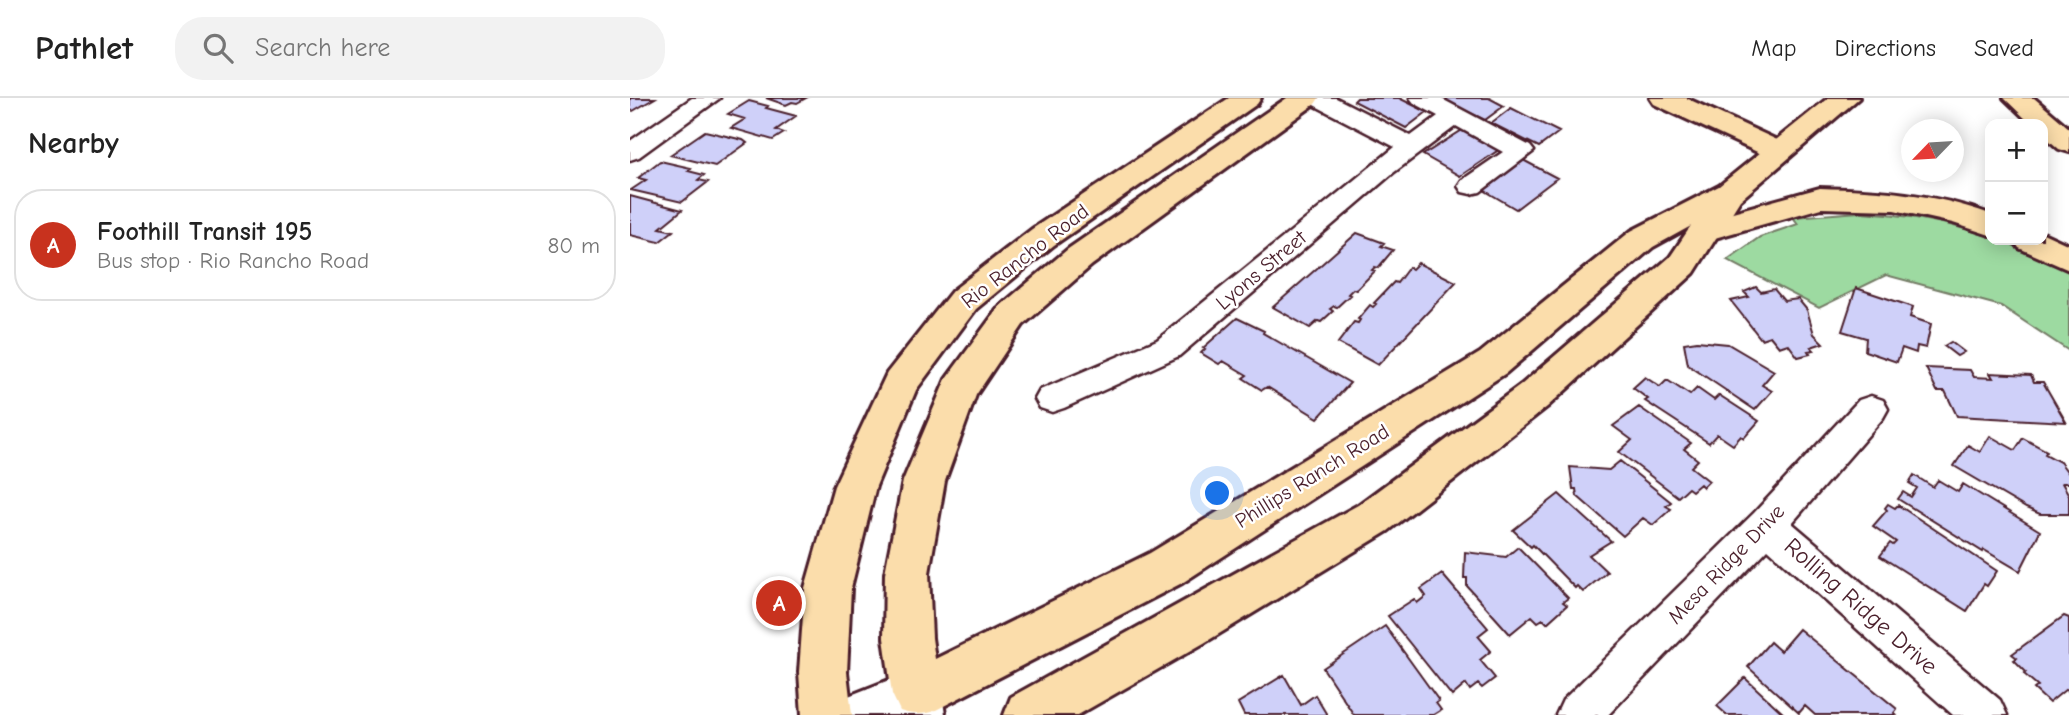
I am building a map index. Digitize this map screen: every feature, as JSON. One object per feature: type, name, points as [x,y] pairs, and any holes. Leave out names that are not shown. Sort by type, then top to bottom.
[{"type":"main road","name":"Rio Rancho Road","points":[[827,715],[823,672],[828,588],[855,486],[900,383],[964,300],[1042,237],[1247,98]]},
{"type":"main road","name":"Rio Rancho Road","points":[[918,704],[908,638],[907,573],[924,481],[959,390],[1011,316],[1070,265],[1305,98]]},
{"type":"main road","points":[[1664,98],[1778,151]]},
{"type":"main road","name":"Phillips Ranch Road","points":[[864,715],[918,704],[1166,568],[1493,363],[1642,239],[1730,192],[1846,98]]},
{"type":"main road","points":[[2004,98],[2064,132]]},
{"type":"main road","points":[[2018,98],[2064,132]]},
{"type":"main road","points":[[2040,98],[2064,132]]},
{"type":"main road","name":"Phillips Ranch Road","points":[[1029,715],[1187,627],[1373,518],[1534,396],[1682,265],[1730,192]]},
{"type":"main road","points":[[1704,230],[1820,198],[1894,200],[1959,214],[1985,223]]},
{"type":"main road","points":[[2040,245],[2069,259]]},
{"type":"street","points":[[630,152],[709,98]]},
{"type":"street","points":[[1318,98],[1411,146]]},
{"type":"street","points":[[1422,98],[1521,151],[1471,186]]},
{"type":"street","name":"Lyons Street","points":[[1052,399],[1168,348],[1411,146],[1455,115]]},
{"type":"street","name":"Mesa Ridge Drive","points":[[1578,715],[1767,525],[1871,410]]},
{"type":"street","name":"Rolling Ridge Drive","points":[[1767,525],[1985,715]]},
{"type":"green space","points":[[1860,212],[1916,218],[1985,235],[1985,245],[2012,245],[2069,270],[2069,351],[2001,306],[1886,275],[1819,308],[1727,260],[1760,237],[1798,224],[1793,217]]},
{"type":"building","points":[[630,98],[655,98],[633,111],[630,110]]},
{"type":"building","points":[[766,98],[806,98],[786,105]]},
{"type":"building","points":[[1357,98],[1399,98],[1427,112],[1406,128],[1354,101]]},
{"type":"building","points":[[1439,98],[1489,98],[1504,106],[1485,120]]},
{"type":"building","points":[[749,101],[796,116],[776,130],[784,133],[773,140],[731,128],[745,119],[728,114]]},
{"type":"building","points":[[1511,108],[1559,132],[1539,147],[1491,123]]},
{"type":"building","points":[[1464,129],[1500,149],[1460,176],[1423,155]]},
{"type":"building","points":[[705,131],[747,143],[715,166],[670,155]]},
{"type":"building","points":[[1523,160],[1557,178],[1516,209],[1482,189]]},
{"type":"building","points":[[660,161],[691,168],[688,171],[704,175],[698,180],[708,182],[682,202],[631,190],[646,180],[638,178]]},
{"type":"building","points":[[630,196],[682,210],[660,228],[673,231],[659,242],[630,235]]},
{"type":"building","points":[[1357,233],[1384,243],[1381,246],[1393,250],[1356,290],[1353,289],[1337,307],[1330,309],[1333,311],[1321,322],[1318,321],[1310,328],[1273,307]]},
{"type":"building","points":[[1418,263],[1456,282],[1378,365],[1338,343],[1354,322],[1358,323],[1358,319],[1370,305],[1373,307],[1409,267],[1412,269]]},
{"type":"building","points":[[1756,287],[1761,292],[1774,289],[1784,301],[1798,299],[1807,310],[1814,334],[1823,343],[1811,347],[1814,350],[1808,351],[1810,354],[1798,357],[1788,344],[1779,347],[1770,336],[1761,339],[1731,301],[1749,297],[1744,292]]},
{"type":"building","points":[[1856,288],[1913,307],[1910,317],[1931,324],[1926,348],[1917,346],[1916,353],[1902,348],[1897,362],[1865,351],[1866,338],[1842,331]]},
{"type":"building","points":[[1237,318],[1264,331],[1263,333],[1350,383],[1318,418],[1267,387],[1262,390],[1243,378],[1247,375],[1223,361],[1219,364],[1201,353],[1205,349],[1203,348]]},
{"type":"building","points":[[1697,341],[1728,344],[1774,371],[1762,385],[1772,391],[1755,410],[1688,365],[1684,343]]},
{"type":"building","points":[[1951,342],[1964,352],[1957,356],[1944,346]]},
{"type":"building","points":[[1926,368],[1970,370],[1974,377],[1993,378],[1990,373],[2031,375],[2034,382],[2043,382],[2066,422],[1957,416],[1945,391],[1937,391]]},
{"type":"building","points":[[1645,377],[1660,387],[1667,380],[1690,395],[1697,388],[1714,400],[1719,395],[1759,421],[1744,438],[1741,436],[1733,445],[1717,434],[1709,443],[1645,401],[1648,399],[1633,388]]},
{"type":"building","points":[[1639,407],[1691,443],[1684,449],[1698,460],[1691,467],[1709,481],[1703,487],[1700,484],[1692,491],[1688,488],[1678,497],[1619,452],[1632,440],[1613,426]]},
{"type":"building","points":[[1990,436],[2015,450],[2023,438],[2047,451],[2045,454],[2060,462],[2069,474],[2069,483],[2062,483],[2069,495],[2069,514],[2040,514],[1954,466],[1968,445],[1980,452]]},
{"type":"building","points":[[1620,461],[1671,502],[1666,506],[1671,509],[1653,525],[1643,518],[1623,536],[1577,496],[1576,489],[1573,489],[1570,467],[1609,470]]},
{"type":"building","points":[[1914,475],[1933,487],[1938,480],[1958,492],[1963,484],[2040,531],[2020,571],[1984,550],[1983,552],[1898,499],[1903,492],[1911,497],[1917,488],[1909,483]]},
{"type":"building","points":[[1559,494],[1611,541],[1589,555],[1607,572],[1583,592],[1577,586],[1575,588],[1533,545],[1531,547],[1513,530]]},
{"type":"building","points":[[1888,504],[1895,508],[1898,505],[1997,571],[1987,586],[1984,584],[1967,611],[1880,556],[1890,543],[1893,545],[1896,542],[1873,526],[1887,510],[1885,508]]},
{"type":"building","points":[[1518,547],[1568,598],[1563,602],[1567,605],[1547,623],[1543,619],[1538,622],[1532,616],[1510,634],[1467,586],[1467,578],[1464,578],[1465,552],[1506,557]]},
{"type":"building","points":[[1442,574],[1488,628],[1478,636],[1491,651],[1480,660],[1495,678],[1482,688],[1478,684],[1470,690],[1466,684],[1452,696],[1388,616],[1414,599],[1417,603],[1426,596],[1421,589]]},
{"type":"building","points":[[2064,616],[2069,618],[2069,692],[2066,689],[2049,703],[2034,689],[2038,686],[2024,674],[2026,672],[2014,660],[2017,658],[2012,654]]},
{"type":"building","points":[[1385,626],[1439,701],[1436,703],[1441,710],[1433,715],[1354,715],[1323,668]]},
{"type":"building","points":[[1799,629],[1897,709],[1894,713],[1896,715],[1815,715],[1805,706],[1799,713],[1748,667],[1770,642],[1780,651]]},
{"type":"building","points":[[1284,675],[1301,705],[1315,695],[1327,715],[1244,715],[1238,703]]},
{"type":"building","points":[[1745,678],[1785,715],[1727,715],[1717,706]]},
{"type":"place","name":"Foothill Transit 195","points":[[779,603]]}]
